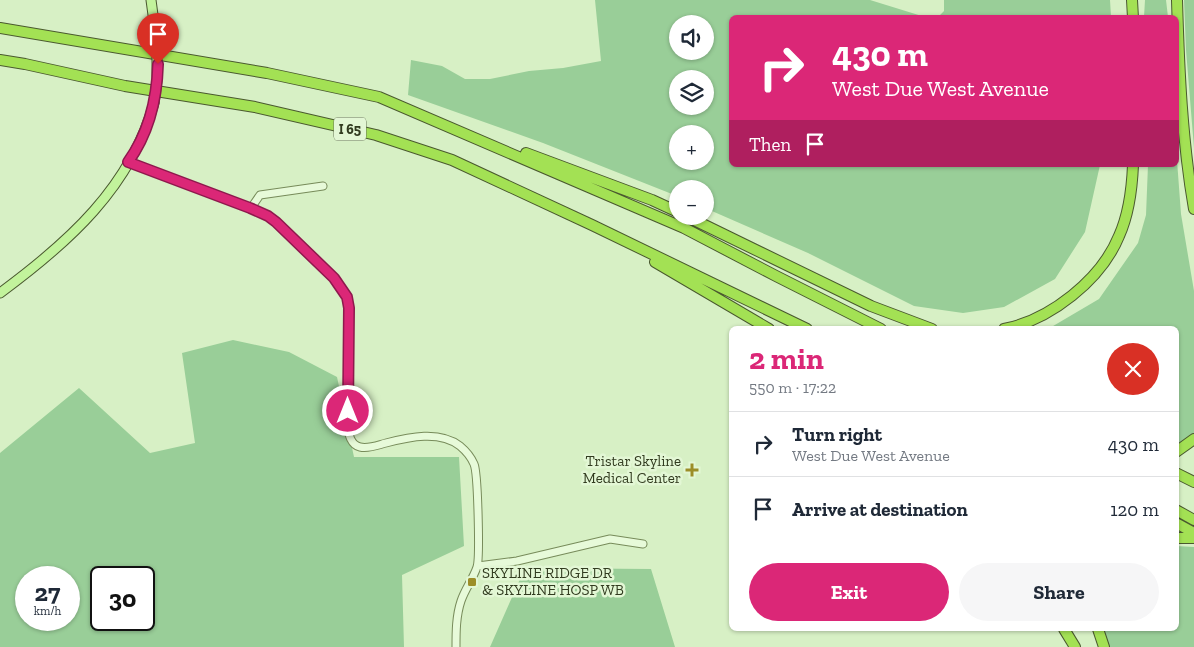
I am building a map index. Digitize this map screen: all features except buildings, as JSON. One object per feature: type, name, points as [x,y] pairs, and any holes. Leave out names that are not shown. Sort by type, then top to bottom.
[{"type":"highway","points":[[1132,0],[1133,15]]},
{"type":"highway","points":[[1137,15],[1138,0]]},
{"type":"highway","points":[[1173,0],[1173,15]]},
{"type":"highway","points":[[1177,0],[1177,15]]},
{"type":"highway","points":[[0,28],[267,73],[379,97],[684,228],[875,326]]},
{"type":"highway","name":"I 65","points":[[0,60],[125,86],[255,107],[376,136],[452,160],[801,326]]},
{"type":"highway","points":[[1179,82],[1194,209]]},
{"type":"highway","points":[[436,120],[600,180],[669,208]]},
{"type":"highway","points":[[1012,326],[1043,314],[1077,292],[1095,275],[1121,231],[1130,198],[1133,167]]},
{"type":"highway","points":[[592,225],[764,326]]},
{"type":"highway","points":[[704,225],[871,306],[924,326]]},
{"type":"highway","points":[[1179,450],[1194,439]]},
{"type":"highway","points":[[1179,474],[1194,481]]},
{"type":"highway","points":[[1179,512],[1194,520]]},
{"type":"highway","points":[[1179,524],[1194,532]]},
{"type":"highway","points":[[1179,538],[1194,538]]},
{"type":"highway","points":[[1064,631],[1069,647]]},
{"type":"highway","points":[[1064,631],[1075,647]]},
{"type":"highway","points":[[1099,631],[1104,647]]},
{"type":"main road","points":[[0,293],[51,254],[91,215],[113,187],[142,139],[154,103],[158,81],[157,45],[151,0]]},
{"type":"street","points":[[128,162],[268,216],[334,278],[347,297],[349,308],[348,435],[352,442],[358,447],[367,448],[421,436],[438,437],[449,439],[469,454],[475,465],[477,489],[478,566],[460,602],[456,621],[456,647]]},
{"type":"street","points":[[250,208],[260,196],[323,186]]},
{"type":"street","points":[[478,566],[517,561],[610,539],[643,544]]},
{"type":"green space","points":[[595,0],[870,0],[919,15],[729,15],[729,167],[1100,167],[1085,232],[1055,279],[1004,307],[963,313],[914,306],[808,253],[714,212],[714,180],[669,180],[669,193],[543,143],[408,95],[411,60],[442,66],[465,79],[490,79],[529,71],[563,68],[601,61]]},
{"type":"green space","points":[[944,0],[1110,0],[1111,15],[940,15],[944,11]]},
{"type":"green space","points":[[1145,0],[1166,0],[1168,15],[1144,15]]},
{"type":"green space","points":[[1184,0],[1194,0],[1194,148],[1186,50]]},
{"type":"green space","points":[[1148,167],[1177,167],[1181,214],[1194,291],[1194,435],[1179,447],[1179,326],[1053,326],[1099,299],[1138,243],[1146,215]]},
{"type":"green space","points":[[233,340],[289,352],[337,377],[354,457],[459,457],[464,546],[402,575],[404,647],[0,647],[0,453],[79,388],[150,453],[195,443],[182,353]]},
{"type":"green space","points":[[1179,546],[1194,547],[1194,647],[1108,647],[1104,631],[1179,631]]},
{"type":"green space","points":[[525,568],[651,569],[675,647],[490,647]]},
{"type":"place","name":"Tristar Skyline Medical Center","points":[[692,470]]},
{"type":"place","name":"SKYLINE RIDGE DR & SKYLINE HOSP WB","points":[[472,582]]},
{"type":"route","points":[[158,64],[158,81],[150,119],[142,139],[128,162],[268,216],[334,278],[347,297],[349,308],[348,411]]}]
